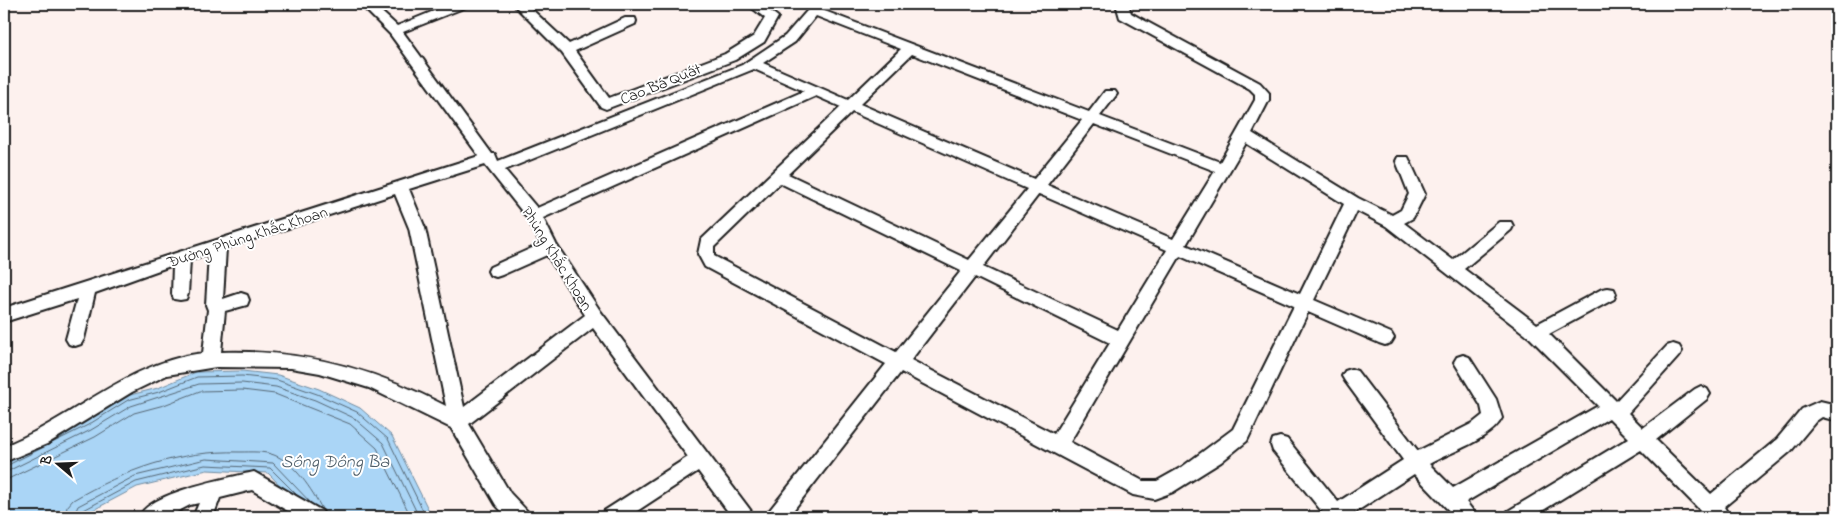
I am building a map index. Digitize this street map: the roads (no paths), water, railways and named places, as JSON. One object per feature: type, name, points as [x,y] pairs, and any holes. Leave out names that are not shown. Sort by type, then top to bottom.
[{"type":"street","name":"Phùng Khắc Khoan","points":[[366,4],[394,31],[492,163],[534,216],[550,247],[595,317],[699,460],[744,517]]},
{"type":"street","points":[[394,31],[462,4]]},
{"type":"street","points":[[519,4],[567,50],[606,104],[730,57],[759,40],[772,17],[753,4]]},
{"type":"street","points":[[1058,445],[1224,169],[1262,100],[1259,90],[1125,15],[1122,4]]},
{"type":"street","points":[[817,8],[910,48],[1224,169]]},
{"type":"street","name":"Cao Bá Quát","points":[[492,163],[754,64],[790,39],[817,8]]},
{"type":"street","points":[[567,50],[630,21]]},
{"type":"street","points":[[910,48],[707,244],[705,252],[707,259],[711,264],[900,361],[1140,489],[1150,491],[1167,485],[1227,448],[1240,435],[1353,202]]},
{"type":"street","points":[[754,64],[1385,338]]},
{"type":"street","points":[[534,216],[816,91]]},
{"type":"street","points":[[776,517],[1110,94]]},
{"type":"street","points":[[1244,135],[1353,202],[1392,222],[1536,333],[1644,439],[1714,514],[1784,445],[1809,415],[1820,409],[1837,413]]},
{"type":"street","points":[[1392,222],[1408,214],[1417,194],[1403,161]]},
{"type":"street","name":"Đường Phùng Khắc Khoan","points":[[4,315],[88,290],[182,256],[400,187],[492,163]]},
{"type":"street","points":[[777,175],[1121,340]]},
{"type":"street","points":[[400,187],[417,228],[458,422],[503,499],[520,517]]},
{"type":"street","points":[[1452,270],[1505,226]]},
{"type":"street","points":[[212,360],[217,307],[214,305],[218,246]]},
{"type":"street","points":[[496,271],[550,247]]},
{"type":"street","points":[[180,294],[182,256]]},
{"type":"street","points":[[75,339],[88,290]]},
{"type":"street","points":[[1536,333],[1608,294]]},
{"type":"street","points":[[217,307],[241,300]]},
{"type":"street","points":[[458,422],[595,317]]},
{"type":"street","points":[[1451,500],[1614,410],[1672,351]]},
{"type":"street","points":[[4,454],[51,432],[152,374],[187,361],[286,359],[332,367],[388,386],[458,422]]},
{"type":"street","points":[[1280,445],[1334,516],[1416,463],[1480,429],[1492,418],[1490,404],[1463,362]]},
{"type":"street","points":[[1352,376],[1416,463],[1468,517]]},
{"type":"street","points":[[1515,517],[1644,439],[1702,394]]},
{"type":"street","points":[[611,517],[699,460]]},
{"type":"street","points":[[149,517],[186,497],[254,481],[315,517]]},
{"type":"street","points":[[203,517],[213,491]]},
{"type":"water","name":"Sông Đông Ba","points":[[242,371],[278,375],[319,389],[360,408],[392,436],[432,517],[305,517],[300,506],[268,473],[207,470],[137,487],[80,517],[4,517],[4,463],[86,420],[126,396],[158,388],[196,372]]}]
